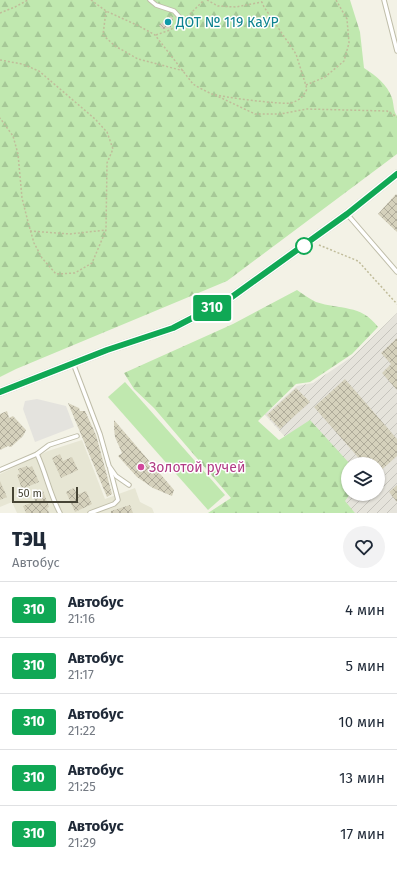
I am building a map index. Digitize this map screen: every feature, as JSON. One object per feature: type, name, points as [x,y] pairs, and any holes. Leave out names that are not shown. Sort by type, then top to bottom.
[{"type":"street","points":[[0,392],[73,363],[173,328],[229,299],[347,214],[397,174]]},
{"type":"lane","points":[[150,0],[156,5],[174,11],[182,21]]},
{"type":"lane","points":[[384,0],[397,51]]},
{"type":"lane","points":[[347,214],[397,272]]},
{"type":"lane","points":[[73,363],[100,434],[118,500],[116,503],[90,513]]},
{"type":"lane","points":[[0,470],[37,454],[49,445],[77,436]]},
{"type":"lane","points":[[37,454],[60,513]]},
{"type":"lane","points":[[109,466],[116,476],[129,485]]},
{"type":"path","points":[[0,13],[28,0]]},
{"type":"path","points":[[91,0],[106,11],[155,35],[193,84],[255,114],[280,114],[307,110],[387,111],[397,117]]},
{"type":"path","points":[[155,35],[170,30],[204,0]]},
{"type":"path","points":[[207,0],[218,6],[236,7],[261,1],[296,54],[307,89],[302,98],[290,103],[266,102],[213,94]]},
{"type":"path","points":[[306,85],[325,77],[344,62],[349,43],[347,19],[336,0]]},
{"type":"path","points":[[106,11],[102,35],[116,46],[138,59],[184,71]]},
{"type":"path","points":[[0,60],[22,64],[39,71],[81,106],[107,132],[113,149],[107,164],[106,230],[92,262],[75,273],[56,274],[42,258],[30,231],[22,198],[18,154],[13,136],[0,118]]},
{"type":"path","points":[[30,231],[70,234],[106,230]]},
{"type":"path","points":[[310,241],[358,262],[397,304]]},
{"type":"shaded area","points":[[397,313],[397,513],[355,513],[344,501],[385,501],[385,457],[341,457],[341,498],[265,415],[297,386],[313,383],[353,356]]},
{"type":"shaded area","points":[[37,399],[66,406],[74,427],[35,442],[23,409],[25,401]]},
{"type":"shaded area","points":[[82,440],[105,499],[135,488],[140,502],[152,508],[154,513],[17,513],[12,502],[0,507],[0,474],[48,451]]},
{"type":"green space","points":[[0,0],[350,0],[360,32],[364,68],[384,84],[392,98],[394,110],[397,116],[397,154],[227,281],[0,377]]},
{"type":"green space","points":[[297,290],[316,302],[357,311],[365,315],[378,327],[352,354],[310,382],[296,384],[258,421],[279,440],[310,420],[344,457],[341,457],[341,501],[345,501],[355,513],[208,513],[231,498],[154,408],[134,389],[124,373],[233,324]]},
{"type":"green space","points":[[125,382],[225,495],[208,510],[108,397]]},
{"type":"building","name":"ДОТ № 119 КаУР","points":[[171,16],[173,18],[171,28],[162,29],[159,25]]},
{"type":"building","points":[[396,194],[397,195],[397,232],[378,214]]},
{"type":"building","points":[[397,338],[397,390],[382,373],[391,364],[381,353]]},
{"type":"building","points":[[345,379],[397,439],[397,456],[385,467],[385,457],[358,457],[314,407]]},
{"type":"building","points":[[296,388],[310,402],[280,429],[267,415]]},
{"type":"building","points":[[68,403],[79,408],[80,411],[85,411],[96,435],[112,494],[107,497]]},
{"type":"building","points":[[7,411],[9,418],[13,416],[26,430],[23,436],[11,447],[8,446],[0,450],[0,414]]},
{"type":"building","name":"Золотой ручей","points":[[114,420],[174,490],[172,496],[153,488],[137,477],[118,456],[122,453],[115,437]]},
{"type":"building","points":[[60,454],[63,461],[72,457],[78,470],[61,478],[52,458]]},
{"type":"building","points":[[27,466],[28,468],[32,466],[39,482],[22,489],[17,475],[20,474],[18,469]]},
{"type":"building","points":[[0,481],[7,497],[0,500]]},
{"type":"building","points":[[397,485],[397,502],[389,492]]},
{"type":"building","points":[[74,488],[77,495],[86,491],[92,504],[75,512],[66,492]]},
{"type":"building","points":[[43,491],[49,507],[47,508],[49,513],[26,513],[23,506],[35,501],[33,495]]},
{"type":"building","points":[[130,505],[133,513],[111,513],[111,511]]},
{"type":"bus line","name":"310","points":[[0,392],[107,350],[173,328],[229,299],[302,248],[397,174]]},
{"type":"place","name":"ДОТ № 119 КаУР","points":[[168,22]]},
{"type":"place","name":"Золотой ручей","points":[[141,467]]}]
